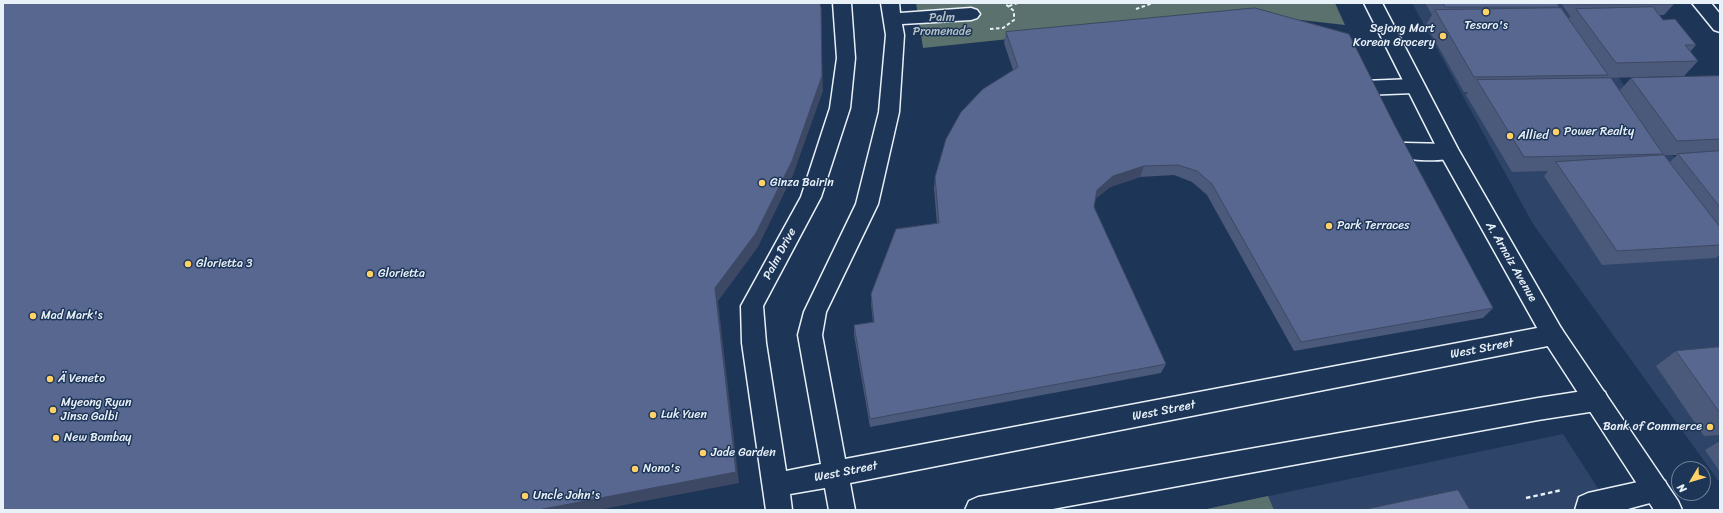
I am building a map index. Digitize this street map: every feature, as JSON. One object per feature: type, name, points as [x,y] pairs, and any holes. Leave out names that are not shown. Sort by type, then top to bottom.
[{"type":"street","name":"Palm Drive","points":[[779,510],[754,343],[752,306],[811,197],[840,108],[846,58],[842,3]]},
{"type":"street","name":"A. Arnaiz Avenue","points":[[1373,3],[1449,152],[1553,335],[1662,500]]},
{"type":"street","points":[[1701,3],[1720,26]]},
{"type":"street","points":[[842,510],[810,335],[815,312],[868,204],[889,112],[895,35],[891,11],[971,14]]},
{"type":"street","points":[[1363,88],[1414,86]]},
{"type":"street","points":[[1405,151],[1449,152]]},
{"type":"street","name":"West Street","points":[[775,485],[1553,335]]},
{"type":"street","points":[[978,510],[1538,409],[1596,400]]},
{"type":"street","points":[[1588,508],[1662,500]]},
{"type":"path","points":[[1009,6],[1018,3]]},
{"type":"path","points":[[1136,9],[1153,3]]},
{"type":"path","points":[[1526,498],[1564,490],[1588,508]]},
{"type":"shaded area","points":[[1412,3],[1568,3],[1664,144],[1720,217],[1720,483],[1711,471],[1711,461],[1704,461],[1533,224]]},
{"type":"shaded area","points":[[1563,434],[1612,510],[1202,510]]},
{"type":"green space","name":"Palm Promenade","points":[[916,3],[1335,3],[1345,25],[1248,14],[923,48]]},
{"type":"green space","points":[[1268,496],[1274,510],[1202,510]]},
{"type":"building","name":"Glorietta","points":[[3,3],[820,3],[822,76],[792,161],[756,233],[715,288],[736,472],[538,510],[3,510]]},
{"type":"building","points":[[1443,3],[1557,3],[1559,7],[1445,7]]},
{"type":"building","points":[[1577,3],[1674,3],[1674,4],[1578,4]]},
{"type":"building","points":[[1653,7],[1663,20],[1675,19],[1696,45],[1685,45],[1698,61],[1616,63],[1576,9]]},
{"type":"building","name":"Park Terraces","points":[[1255,8],[1349,34],[1395,126],[1493,308],[1301,342],[1212,184],[1197,171],[1178,165],[1144,166],[1113,176],[1097,190],[1094,207],[1166,364],[870,419],[854,325],[874,322],[871,294],[896,229],[939,223],[935,177],[946,139],[961,112],[983,89],[1018,67],[1006,32]]},
{"type":"building","points":[[1561,8],[1608,75],[1474,77],[1435,10]]},
{"type":"building","points":[[1720,76],[1720,139],[1677,141],[1631,78]]},
{"type":"building","name":"Power Realty","points":[[1611,78],[1663,154],[1524,157],[1477,80]]},
{"type":"building","points":[[1720,151],[1720,207],[1678,154]]},
{"type":"building","points":[[1664,155],[1720,227],[1720,245],[1617,251],[1556,162]]},
{"type":"building","points":[[1720,347],[1720,413],[1676,351]]},
{"type":"building","points":[[1458,490],[1470,510],[1362,510]]},
{"type":"place","name":"Tesoro's","points":[[1486,12]]},
{"type":"place","name":"Sejong Mart Korean Grocery","points":[[1443,36]]},
{"type":"place","name":"Power Realty","points":[[1556,132]]},
{"type":"place","name":"Allied","points":[[1510,136]]},
{"type":"place","name":"Ginza Bairin","points":[[762,183]]},
{"type":"place","name":"Park Terraces","points":[[1329,226]]},
{"type":"place","name":"Glorietta 3","points":[[188,264]]},
{"type":"place","name":"Glorietta","points":[[370,274]]},
{"type":"place","name":"Mad Mark's","points":[[33,316]]},
{"type":"place","name":"Ä Veneto","points":[[50,379]]},
{"type":"place","name":"Myeong Ryun Jinsa Galbi","points":[[53,410]]},
{"type":"place","name":"Luk Yuen","points":[[653,415]]},
{"type":"place","name":"Bank of Commerce","points":[[1710,427]]},
{"type":"place","name":"New Bombay","points":[[56,438]]},
{"type":"place","name":"Jade Garden","points":[[703,453]]},
{"type":"place","name":"Nono's","points":[[635,469]]},
{"type":"place","name":"Uncle John's","points":[[525,496]]}]
